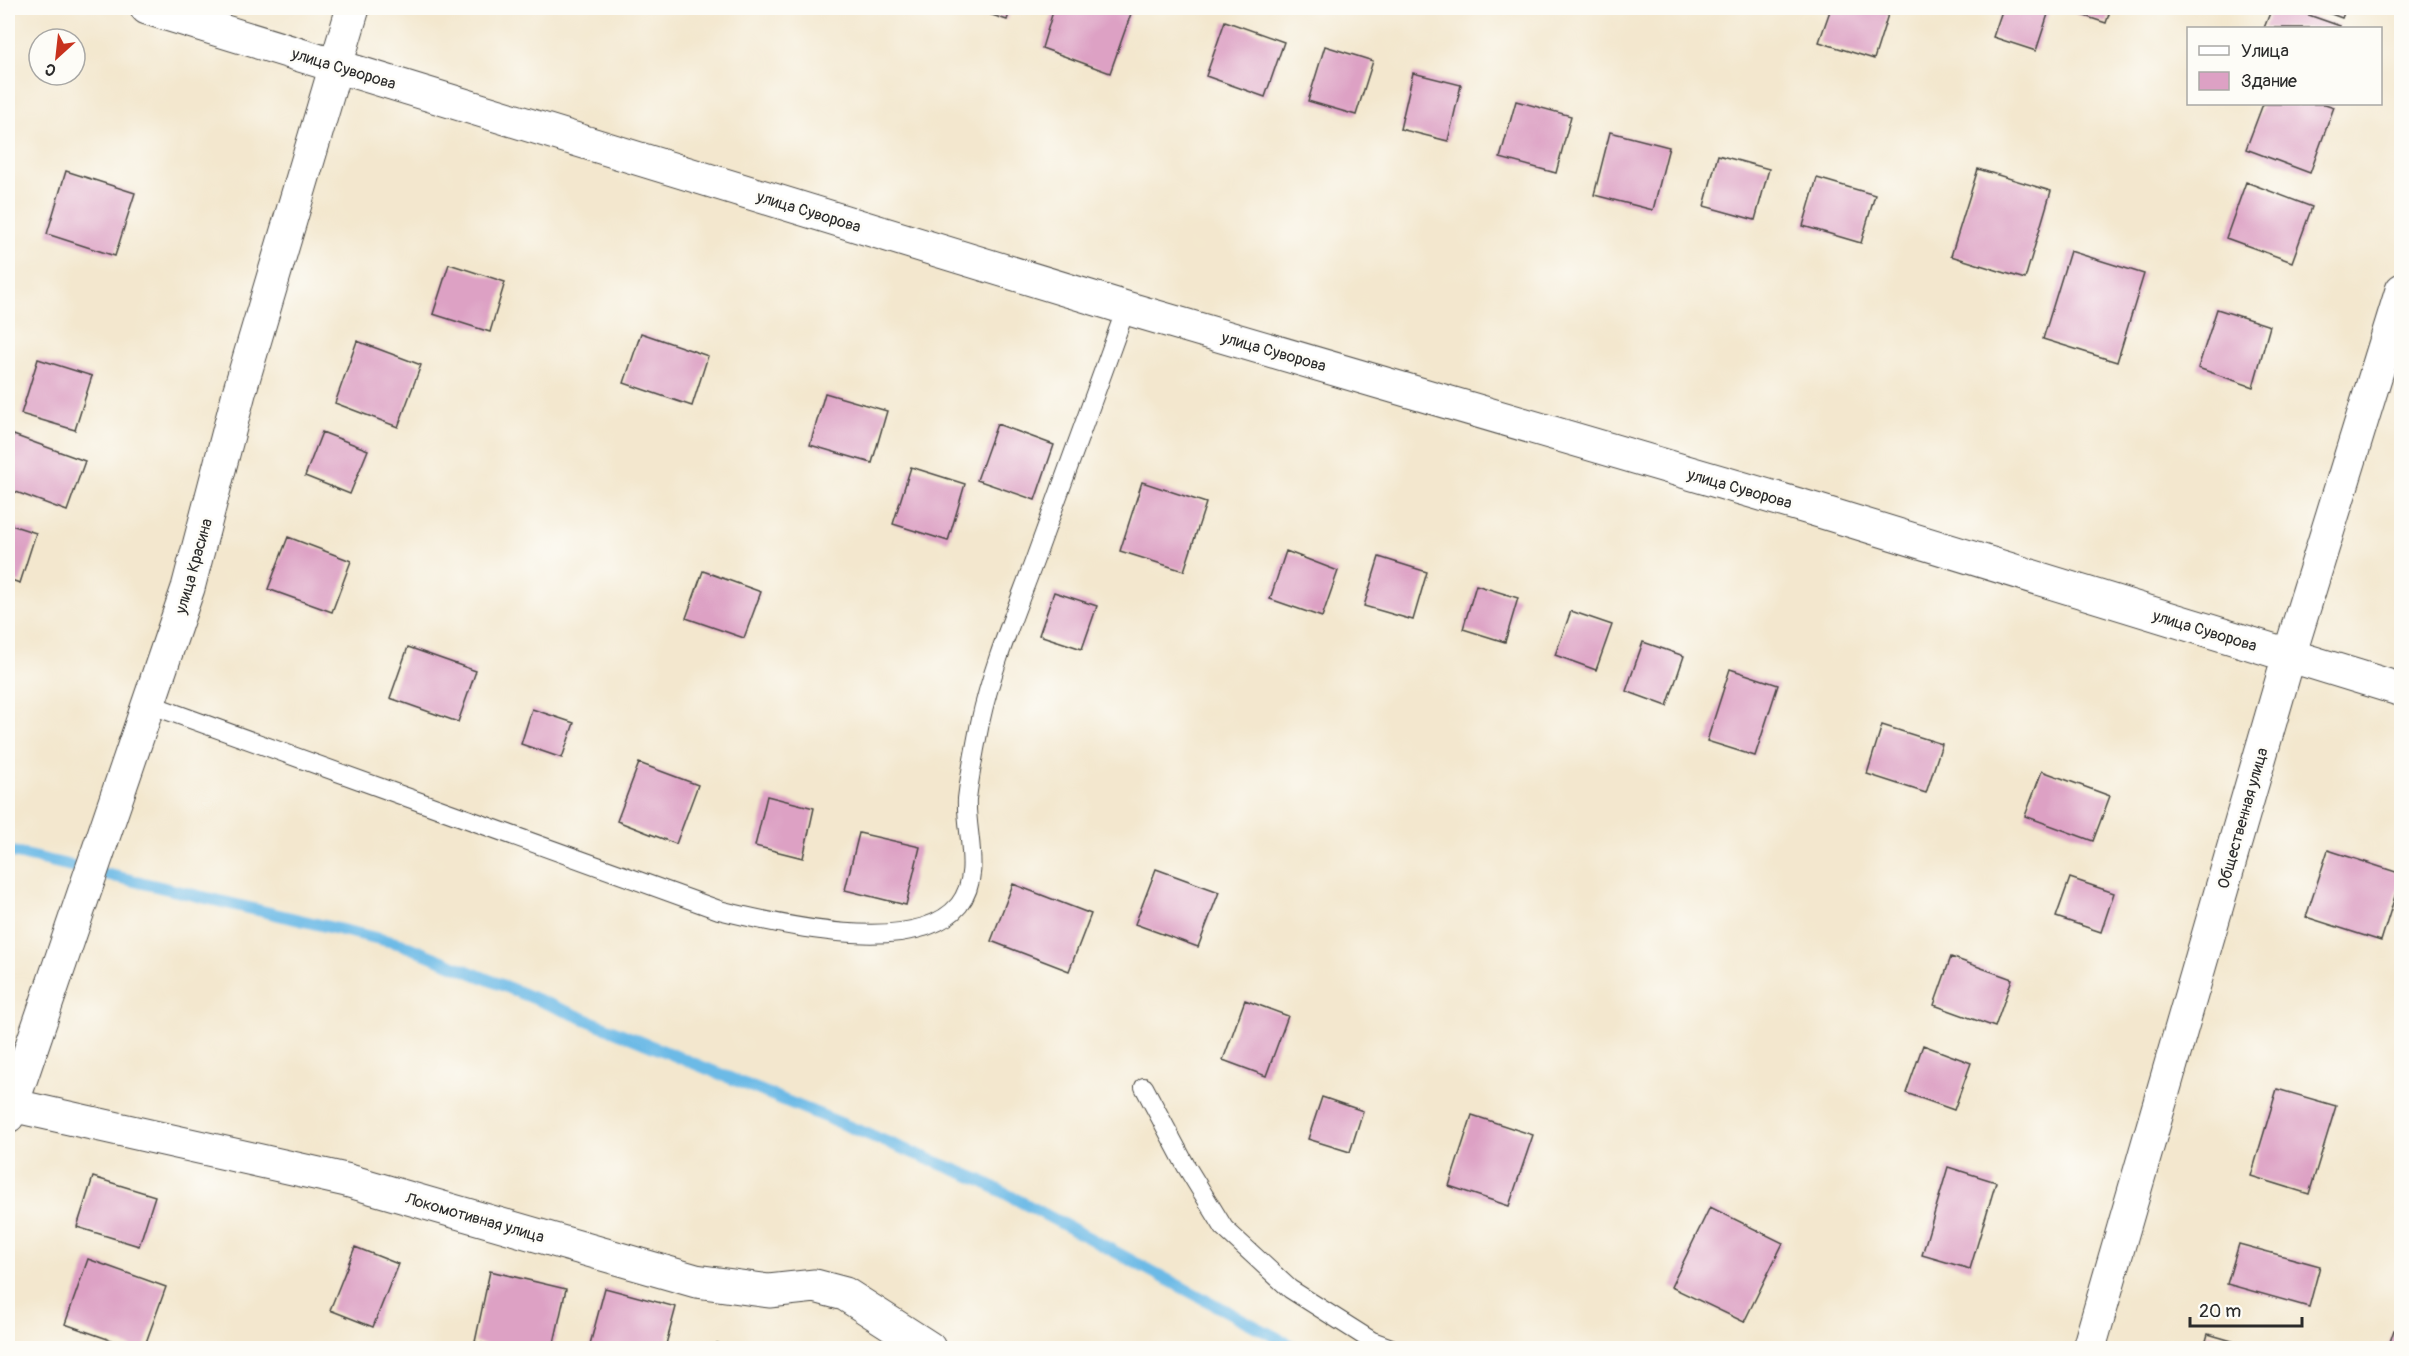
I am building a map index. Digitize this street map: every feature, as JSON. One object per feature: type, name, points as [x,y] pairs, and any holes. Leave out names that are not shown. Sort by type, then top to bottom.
[{"type":"street","name":"улица Суворова","points":[[147,8],[1126,308],[1816,510],[2402,690]]},
{"type":"street","name":"улица Красина","points":[[9,1108],[188,588],[239,393],[352,8]]},
{"type":"street","name":"Общественная улица","points":[[2089,1348],[2289,656],[2402,290]]},
{"type":"street","name":"Локомотивная улица","points":[[9,1108],[346,1180],[696,1281],[769,1291],[815,1286],[845,1294],[929,1348]]},
{"type":"lane","points":[[149,704],[719,910],[781,925],[841,933],[898,932],[933,924],[959,904],[970,879],[972,843],[967,801],[981,719],[1004,643],[1126,308]]},
{"type":"lane","points":[[1144,1087],[1186,1166],[1224,1228],[1290,1289],[1372,1341],[1391,1348]]},
{"type":"building","points":[[971,8],[1011,8],[1007,20]]},
{"type":"building","points":[[1054,8],[1133,8],[1110,73],[1042,48]]},
{"type":"building","points":[[1704,8],[1719,8],[1717,12]]},
{"type":"building","points":[[1831,8],[1890,8],[1874,59],[1819,42]]},
{"type":"building","points":[[2003,8],[2050,8],[2036,51],[1993,37]]},
{"type":"building","points":[[2060,8],[2111,8],[2106,23]]},
{"type":"building","points":[[2272,8],[2289,8],[2340,26],[2340,27],[2264,27]]},
{"type":"building","points":[[2315,8],[2346,8],[2342,18]]},
{"type":"building","points":[[1225,21],[1284,42],[1265,97],[1206,76]]},
{"type":"building","points":[[1325,46],[1373,61],[1356,115],[1308,101]]},
{"type":"building","points":[[1413,73],[1461,85],[1448,141],[1400,129]]},
{"type":"building","points":[[1516,101],[1571,116],[1556,173],[1500,158]]},
{"type":"building","points":[[2263,105],[2328,105],[2334,107],[2310,173],[2246,149]]},
{"type":"building","points":[[1610,132],[1669,147],[1653,210],[1594,195]]},
{"type":"building","points":[[1718,155],[1769,169],[1755,220],[1704,206]]},
{"type":"building","points":[[1978,169],[2051,191],[2025,279],[1951,256]]},
{"type":"building","points":[[66,171],[135,193],[115,256],[47,234]]},
{"type":"building","points":[[1817,178],[1875,195],[1861,243],[1803,226]]},
{"type":"building","points":[[2246,182],[2312,207],[2292,262],[2226,238]]},
{"type":"building","points":[[2070,251],[2144,274],[2117,362],[2043,339]]},
{"type":"building","points":[[449,264],[505,282],[490,332],[433,314]]},
{"type":"building","points":[[2217,309],[2270,326],[2253,387],[2198,368]]},
{"type":"building","points":[[641,333],[708,356],[692,406],[624,383]]},
{"type":"building","points":[[357,341],[421,365],[398,427],[335,403]]},
{"type":"building","points":[[38,359],[92,376],[75,430],[21,414]]},
{"type":"building","points":[[825,393],[887,411],[872,463],[810,445]]},
{"type":"building","points":[[997,424],[1054,445],[1035,500],[977,480]]},
{"type":"building","points":[[322,432],[368,450],[350,494],[305,476]]},
{"type":"building","points":[[8,433],[85,461],[67,511],[8,489]]},
{"type":"building","points":[[911,467],[965,484],[948,541],[893,524]]},
{"type":"building","points":[[1142,482],[1206,503],[1184,571],[1120,551]]},
{"type":"building","points":[[8,524],[36,533],[20,583],[8,579]]},
{"type":"building","points":[[288,537],[351,561],[332,612],[268,589]]},
{"type":"building","points":[[1286,551],[1338,571],[1322,617],[1270,599]]},
{"type":"building","points":[[1379,557],[1427,572],[1413,620],[1364,606]]},
{"type":"building","points":[[703,571],[761,592],[744,638],[686,618]]},
{"type":"building","points":[[1476,585],[1518,598],[1505,642],[1463,629]]},
{"type":"building","points":[[1054,592],[1097,606],[1082,649],[1039,635]]},
{"type":"building","points":[[1571,611],[1612,625],[1596,670],[1555,655]]},
{"type":"building","points":[[1643,642],[1684,656],[1667,706],[1626,691]]},
{"type":"building","points":[[408,647],[476,671],[458,722],[390,698]]},
{"type":"building","points":[[1730,669],[1778,685],[1755,756],[1707,741]]},
{"type":"building","points":[[532,709],[574,723],[562,758],[521,744]]},
{"type":"building","points":[[1882,725],[1942,744],[1926,793],[1867,774]]},
{"type":"building","points":[[639,763],[698,785],[676,844],[617,821]]},
{"type":"building","points":[[2042,771],[2110,796],[2093,841],[2025,816]]},
{"type":"building","points":[[767,796],[814,808],[803,858],[755,846]]},
{"type":"building","points":[[859,833],[920,847],[906,905],[845,890]]},
{"type":"building","points":[[2328,850],[2402,874],[2381,941],[2306,917]]},
{"type":"building","points":[[1156,869],[1219,892],[1198,947],[1135,924]]},
{"type":"building","points":[[2070,878],[2114,893],[2101,932],[2056,917]]},
{"type":"building","points":[[1013,884],[1091,914],[1069,971],[991,941]]},
{"type":"building","points":[[1951,957],[2012,979],[1995,1027],[1934,1005]]},
{"type":"building","points":[[1245,1000],[1288,1016],[1266,1076],[1223,1060]]},
{"type":"building","points":[[1923,1045],[1971,1063],[1954,1110],[1906,1093]]},
{"type":"building","points":[[2277,1089],[2336,1106],[2309,1194],[2251,1176]]},
{"type":"building","points":[[1322,1097],[1363,1111],[1350,1152],[1308,1139]]},
{"type":"building","points":[[1472,1115],[1533,1135],[1509,1206],[1449,1186]]},
{"type":"building","points":[[1948,1167],[1996,1182],[1970,1269],[1922,1255]]},
{"type":"building","points":[[93,1177],[155,1196],[139,1246],[77,1227]]},
{"type":"building","points":[[1710,1207],[1783,1243],[1744,1322],[1671,1287]]},
{"type":"building","points":[[2239,1244],[2320,1266],[2309,1307],[2227,1284]]},
{"type":"building","points":[[355,1247],[398,1264],[373,1327],[330,1310]]},
{"type":"building","points":[[88,1259],[166,1287],[144,1348],[133,1348],[65,1324]]},
{"type":"building","points":[[490,1271],[566,1289],[553,1348],[503,1348],[475,1342]]},
{"type":"building","points":[[605,1288],[676,1307],[665,1348],[589,1348]]},
{"type":"building","points":[[2394,1330],[2402,1333],[2402,1348],[2388,1348]]},
{"type":"building","points":[[2208,1334],[2256,1348],[2204,1348]]},
{"type":"building","points":[[717,1343],[735,1348],[716,1348]]},
{"type":"waterway","points":[[8,851],[401,944],[980,1180],[1296,1348]]}]
